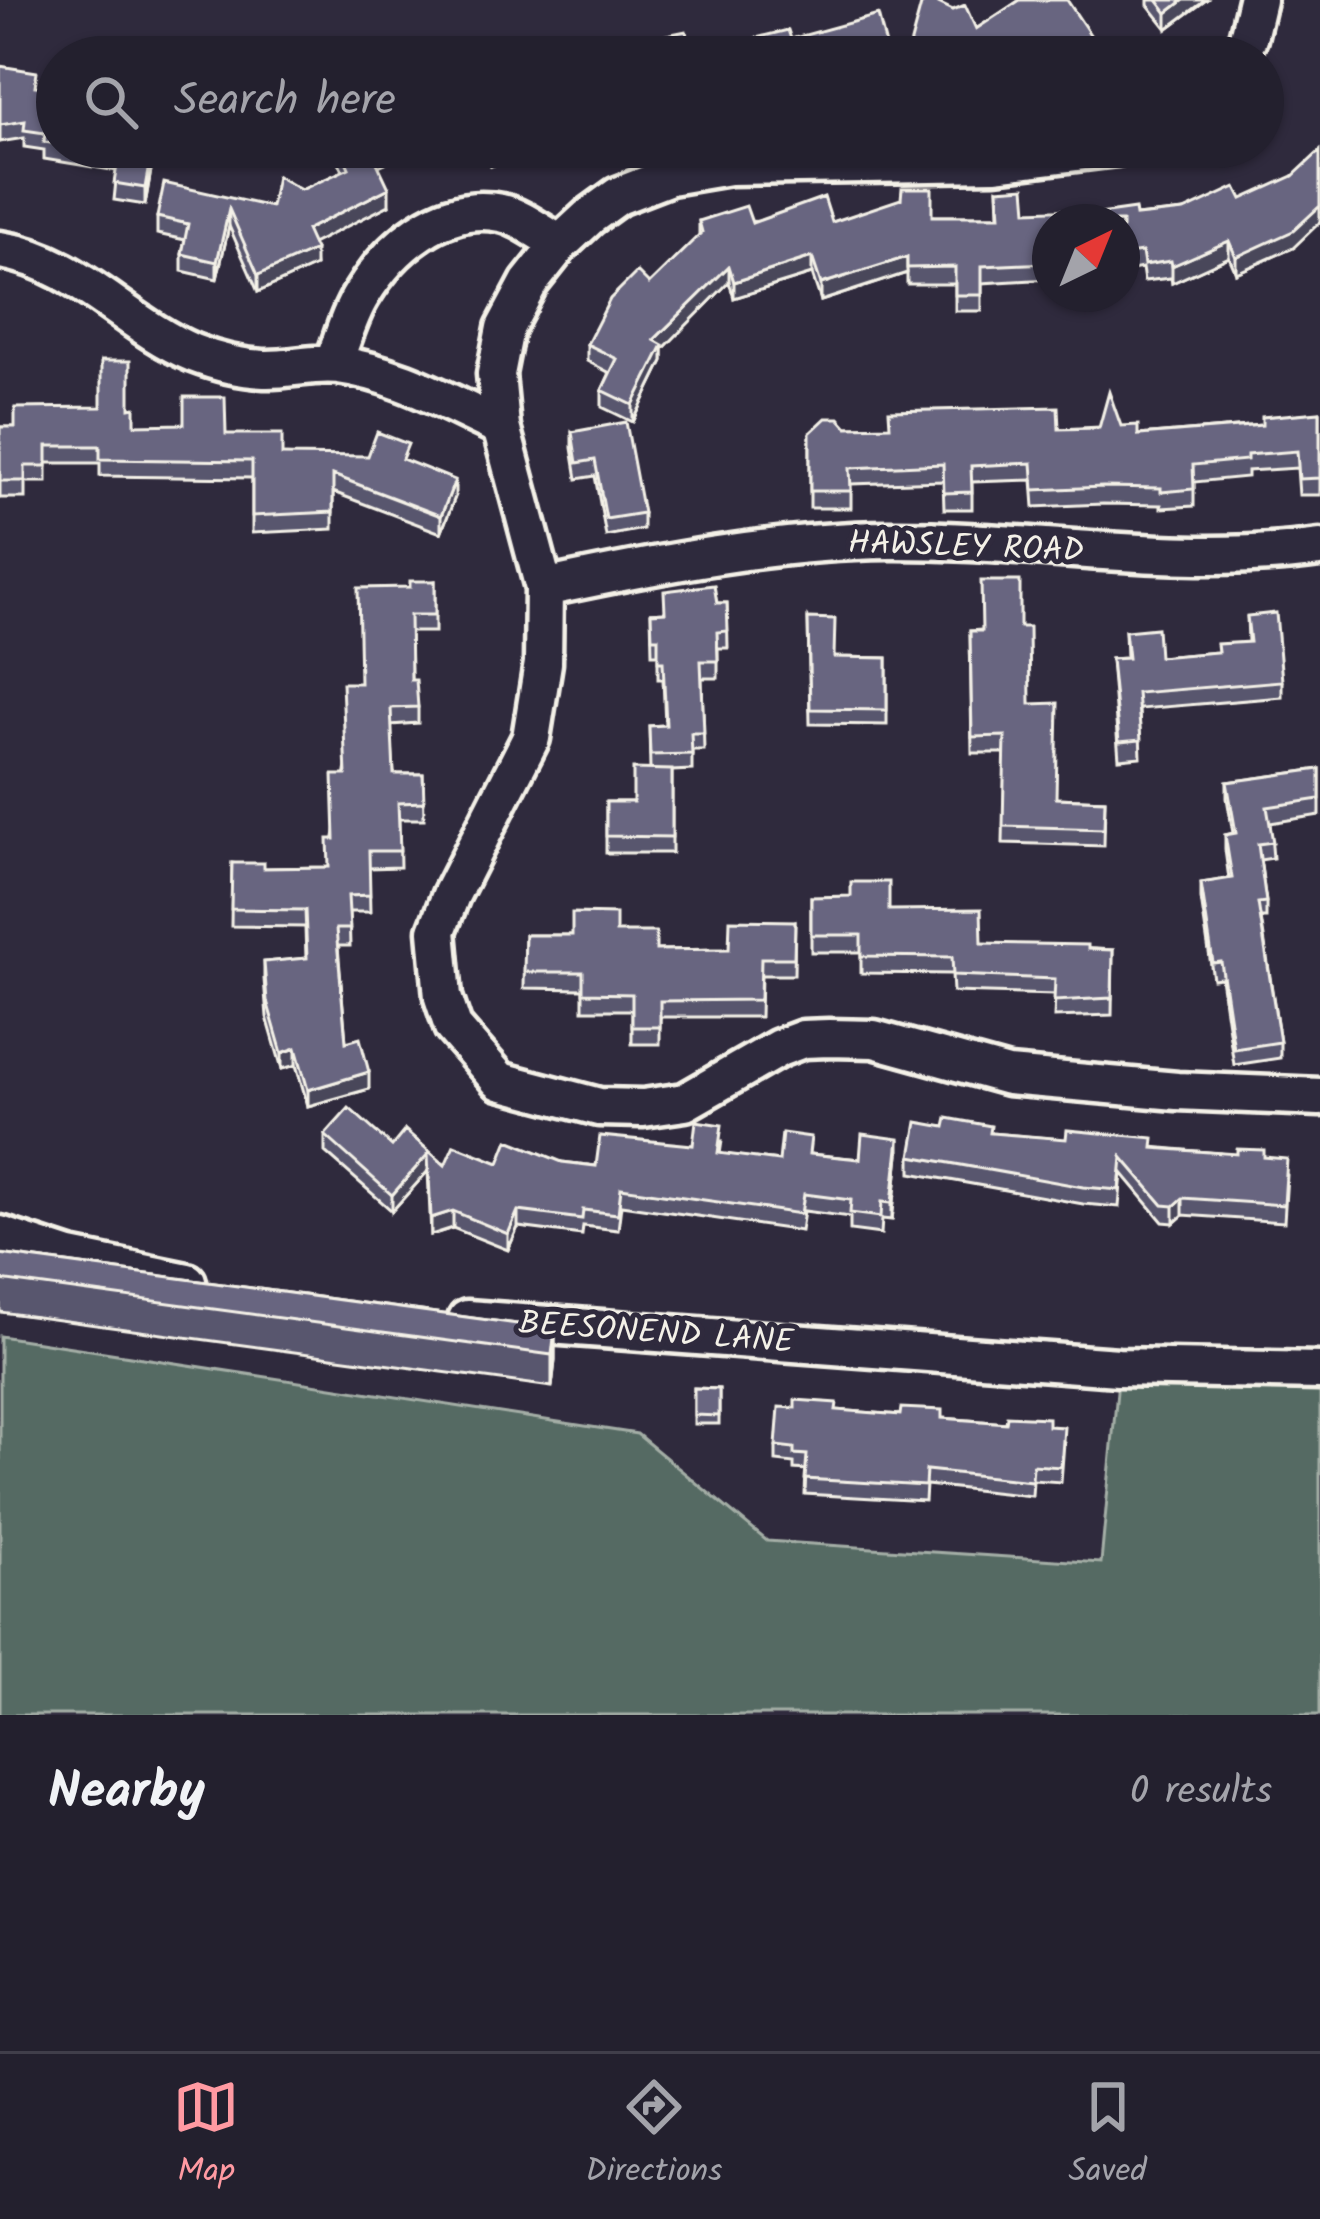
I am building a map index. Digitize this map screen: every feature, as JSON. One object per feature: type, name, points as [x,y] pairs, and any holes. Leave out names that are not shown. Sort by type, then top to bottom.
[{"type":"street","points":[[1248,36],[1257,0]]},
{"type":"street","points":[[718,168],[670,176],[618,196],[560,244],[529,283],[505,328],[496,374],[501,427],[544,588],[543,663],[531,739],[437,931],[442,997],[453,1027],[500,1081],[599,1107],[686,1102],[803,1039],[874,1039],[1008,1076],[1177,1091],[1320,1097]]},
{"type":"street","points":[[333,364],[359,298],[389,257],[426,227],[461,213],[503,212],[560,244]]},
{"type":"street","points":[[0,250],[53,263],[152,331],[210,359],[266,369],[333,364],[421,386],[501,427]]},
{"type":"street","name":"HAWSLEY ROAD","points":[[544,588],[668,565],[844,542],[952,542],[1160,554],[1320,548]]},
{"type":"street","points":[[0,1235],[70,1258],[230,1289]]},
{"type":"street","name":"BEESONEND LANE","points":[[433,1316],[1118,1367],[1320,1370]]},
{"type":"green space","points":[[0,1336],[637,1434],[767,1541],[1101,1563],[1118,1380],[1320,1382],[1320,1715],[0,1715]]},
{"type":"building","points":[[932,0],[953,10],[965,5],[976,29],[1020,0],[1067,0],[1091,36],[913,36],[921,5]]},
{"type":"building","points":[[1157,0],[1184,0],[1167,13]]},
{"type":"building","points":[[878,15],[884,36],[802,36]]},
{"type":"building","points":[[0,66],[36,72],[36,132],[24,130],[25,121],[0,125]]},
{"type":"building","points":[[1320,151],[1320,206],[1293,231],[1236,257],[1229,241],[1172,266],[1171,261],[1144,265],[1140,216],[1184,211],[1236,187],[1242,199],[1293,176]]},
{"type":"building","points":[[117,168],[148,168],[145,188],[114,183]]},
{"type":"building","points":[[349,168],[380,168],[389,188],[306,230],[315,250],[258,275],[229,209],[217,262],[182,254],[188,224],[157,217],[164,183],[271,207],[277,176],[301,190]]},
{"type":"building","points":[[1025,187],[1027,211],[1032,211],[1032,264],[982,266],[982,295],[955,295],[955,267],[907,268],[907,257],[821,284],[812,257],[734,282],[729,266],[654,340],[663,345],[633,405],[602,390],[617,359],[587,344],[610,299],[637,272],[649,284],[702,232],[699,221],[746,206],[752,223],[824,197],[832,222],[901,199],[902,188],[932,188],[932,216],[1000,216],[998,189]]},
{"type":"building","points":[[101,361],[130,361],[130,408],[135,407],[135,425],[184,424],[184,397],[225,397],[226,434],[282,434],[282,455],[368,456],[377,432],[408,444],[402,459],[455,480],[441,516],[333,475],[333,512],[252,516],[252,461],[100,459],[100,446],[47,446],[47,466],[25,466],[25,481],[0,481],[0,427],[15,427],[15,408],[101,407]]},
{"type":"building","points":[[1109,392],[1121,426],[1138,425],[1138,435],[1262,425],[1262,417],[1320,412],[1320,478],[1299,479],[1297,451],[1193,465],[1194,489],[1161,492],[1161,488],[1103,487],[1034,490],[1032,463],[971,466],[972,492],[944,493],[943,464],[850,468],[851,491],[810,491],[810,433],[826,418],[839,418],[847,427],[890,426],[889,411],[1058,407],[1059,429],[1099,428]]},
{"type":"building","points":[[626,422],[643,513],[606,519],[595,460],[577,463],[572,432]]},
{"type":"building","points":[[410,581],[435,581],[435,615],[410,615],[411,680],[416,680],[418,707],[391,708],[394,774],[423,774],[424,802],[398,803],[400,851],[369,851],[370,895],[348,896],[350,929],[336,929],[346,1042],[360,1038],[369,1072],[308,1090],[296,1048],[282,1053],[267,1001],[264,962],[307,958],[305,910],[231,909],[232,863],[264,863],[264,868],[329,867],[328,839],[335,839],[333,775],[346,775],[342,683],[360,683],[358,588],[410,587]]},
{"type":"building","points":[[981,581],[1020,581],[1020,627],[1029,627],[1030,704],[1058,703],[1056,798],[1105,800],[1104,829],[1003,826],[1005,736],[972,737],[970,631],[982,631]]},
{"type":"building","points":[[714,585],[717,603],[727,603],[728,631],[717,632],[718,661],[701,661],[704,733],[691,733],[692,754],[650,755],[649,726],[666,725],[663,662],[658,662],[658,638],[652,638],[651,613],[665,612],[664,591]]},
{"type":"building","points":[[1276,613],[1282,681],[1137,693],[1141,740],[1119,742],[1111,659],[1128,658],[1125,631],[1157,628],[1159,657],[1218,652],[1217,644],[1250,642],[1247,616]]},
{"type":"building","points":[[808,618],[835,619],[834,657],[887,658],[887,710],[810,709]]},
{"type":"building","points":[[633,769],[672,770],[672,837],[606,836],[606,802],[633,802]]},
{"type":"building","points":[[1320,769],[1320,799],[1267,807],[1273,842],[1258,844],[1266,902],[1258,903],[1280,1042],[1234,1049],[1221,962],[1213,963],[1201,883],[1232,878],[1225,835],[1236,833],[1227,782]]},
{"type":"building","points":[[851,882],[889,882],[889,910],[981,909],[982,943],[1088,945],[1088,949],[1113,950],[1112,998],[1054,1001],[1055,979],[953,975],[952,957],[861,956],[861,935],[811,935],[811,897],[851,896]]},
{"type":"building","points":[[572,913],[616,914],[616,932],[656,932],[656,950],[729,949],[730,920],[795,921],[794,958],[761,958],[760,1000],[660,1001],[660,1027],[632,1027],[632,994],[583,993],[583,972],[524,972],[525,935],[572,935]]},
{"type":"building","points":[[349,1108],[392,1146],[405,1130],[445,1165],[454,1145],[499,1163],[508,1140],[562,1162],[596,1166],[600,1136],[693,1145],[696,1121],[722,1125],[718,1153],[779,1161],[782,1133],[811,1137],[809,1154],[860,1159],[862,1134],[899,1139],[892,1203],[882,1202],[881,1217],[850,1213],[851,1200],[804,1194],[801,1214],[621,1188],[618,1214],[583,1210],[582,1219],[518,1211],[508,1234],[453,1211],[431,1218],[428,1154],[392,1195],[325,1135]]},
{"type":"building","points":[[947,1118],[991,1126],[990,1133],[1066,1139],[1067,1130],[1154,1138],[1153,1148],[1237,1154],[1237,1149],[1264,1150],[1264,1157],[1287,1159],[1284,1205],[1183,1198],[1174,1206],[1163,1205],[1122,1157],[1119,1190],[911,1156],[917,1122],[945,1127]]},
{"type":"building","points":[[0,1254],[555,1329],[552,1355],[0,1280]]},
{"type":"building","points":[[694,1388],[719,1389],[719,1416],[694,1415]]},
{"type":"building","points":[[795,1400],[837,1403],[836,1410],[900,1415],[901,1408],[942,1410],[942,1418],[1006,1423],[1007,1416],[1048,1418],[1048,1426],[1064,1427],[1061,1467],[1033,1465],[1032,1481],[926,1470],[925,1486],[805,1479],[807,1455],[776,1446],[779,1407],[795,1408]]}]
